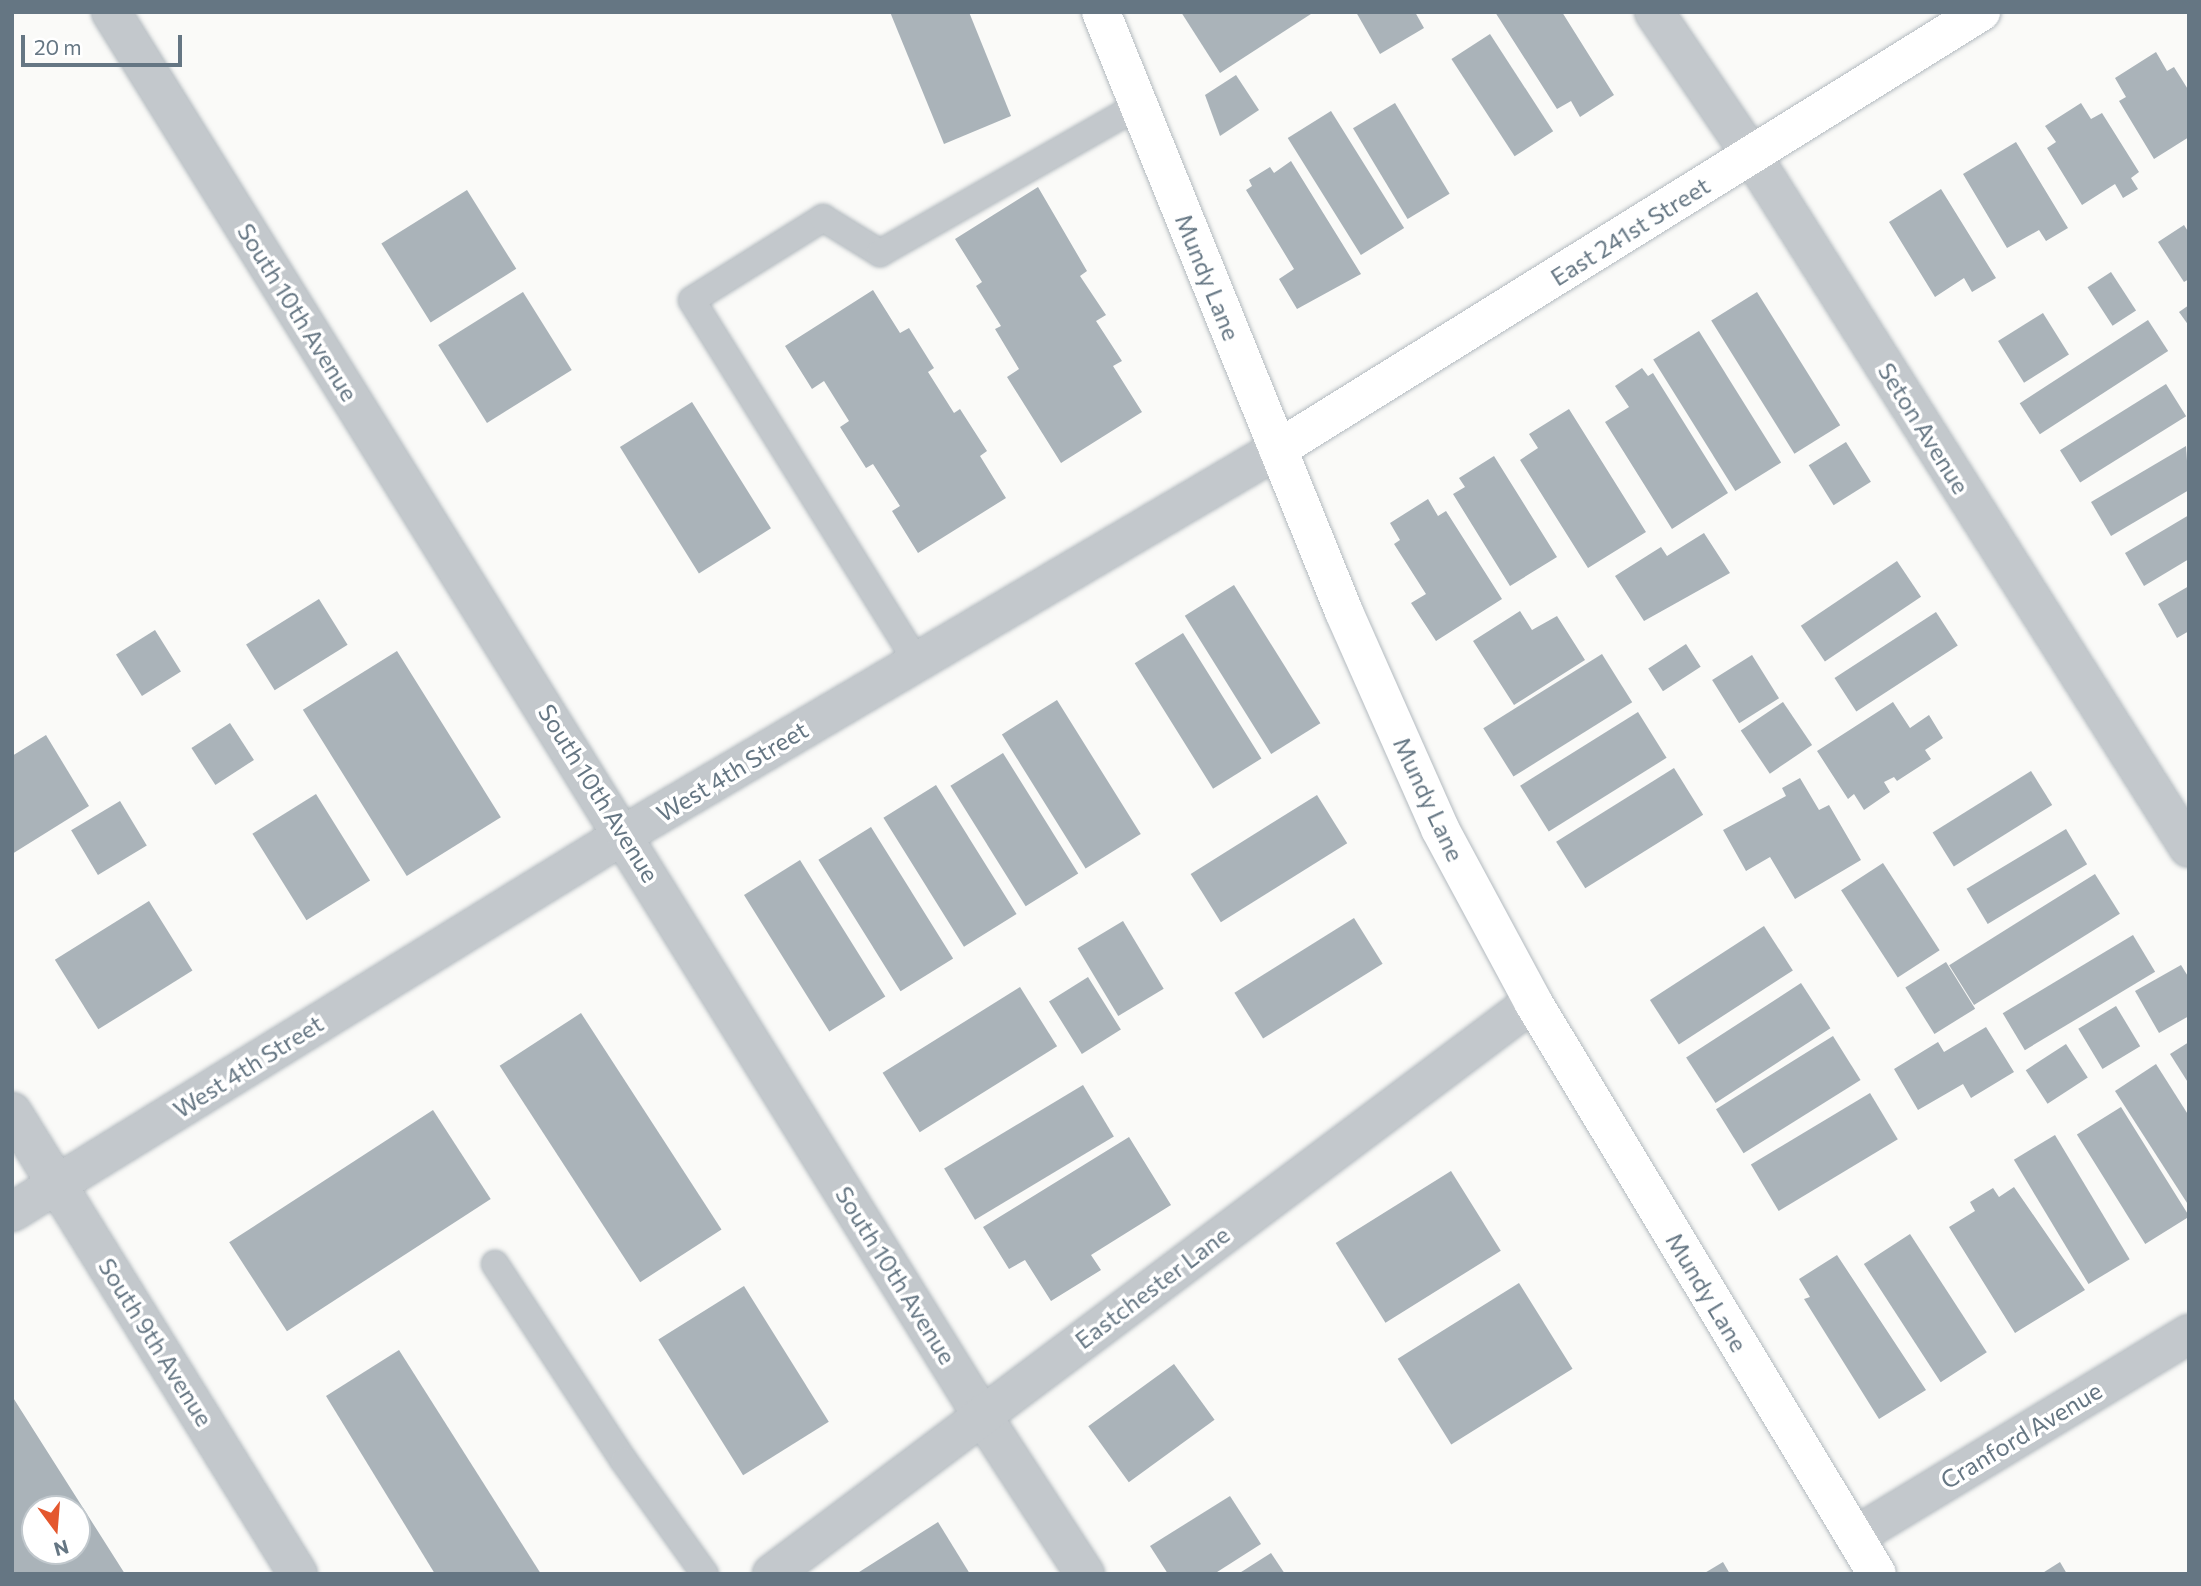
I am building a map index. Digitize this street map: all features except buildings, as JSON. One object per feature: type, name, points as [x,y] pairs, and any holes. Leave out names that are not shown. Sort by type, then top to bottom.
[{"type":"street","name":"South 10th Avenue","points":[[111,12],[625,834],[981,1414],[1085,1574]]},
{"type":"street","name":"Mundy Lane","points":[[1101,12],[1278,449],[1440,829],[1533,1002],[1877,1574]]},
{"type":"street","name":"Seton Avenue","points":[[1654,12],[1752,156],[2189,848]]},
{"type":"street","name":"East 241st Street","points":[[1278,449],[1981,12]]},
{"type":"street","name":"West 4th Street","points":[[12,1212],[625,834],[1278,449]]},
{"type":"street","name":"Eastchester Lane","points":[[772,1574],[981,1414],[1533,1002]]},
{"type":"street","name":"South 9th Avenue","points":[[12,1112],[298,1574]]},
{"type":"street","name":"Cranford Avenue","points":[[1854,1537],[2189,1334]]},
{"type":"lane","points":[[916,662],[692,300],[823,218],[880,253],[1139,105]]},
{"type":"lane","points":[[495,1264],[624,1461],[705,1574]]}]
